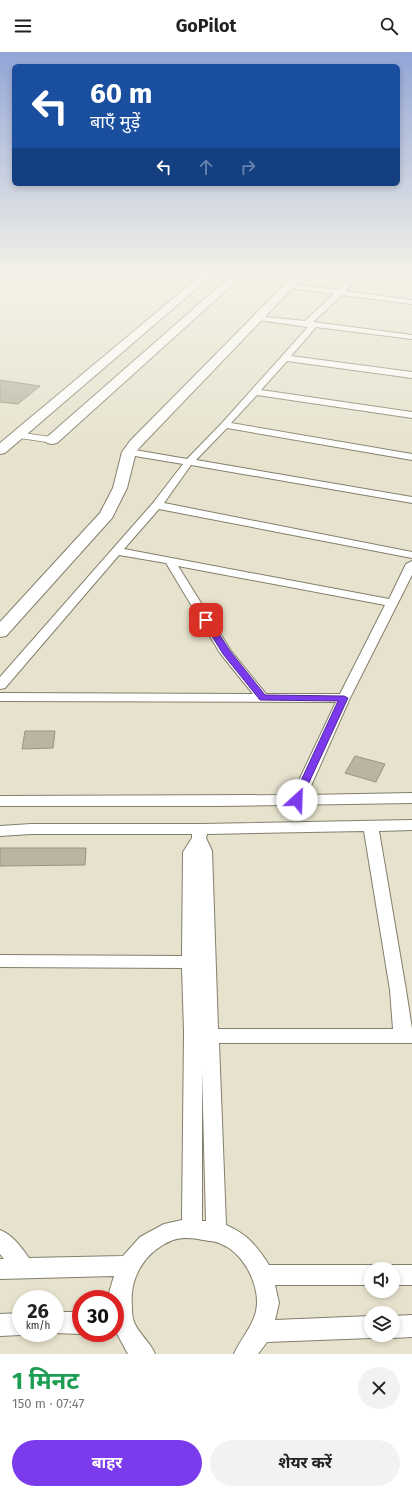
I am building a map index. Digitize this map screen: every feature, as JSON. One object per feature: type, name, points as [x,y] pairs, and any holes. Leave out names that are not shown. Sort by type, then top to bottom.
[{"type":"main road","points":[[0,450],[134,337]]},
{"type":"main road","points":[[52,440],[168,337]]},
{"type":"main road","points":[[0,632],[107,515],[120,488],[129,452],[135,444],[240,337]]},
{"type":"street","points":[[0,685],[157,505],[189,462],[256,392],[286,358],[301,337]]},
{"type":"street","points":[[286,358],[412,375]]},
{"type":"street","points":[[256,392],[412,415]]},
{"type":"street","points":[[225,425],[412,457]]},
{"type":"street","points":[[129,452],[412,500]]},
{"type":"street","points":[[157,505],[412,555]]},
{"type":"street","points":[[117,551],[392,603]]},
{"type":"street","points":[[169,560],[226,653],[263,698]]},
{"type":"street","points":[[297,800],[344,698],[412,564]]},
{"type":"street","points":[[0,697],[344,698]]},
{"type":"street","points":[[0,801],[412,798]]},
{"type":"street","points":[[0,831],[31,828],[199,834],[412,825]]},
{"type":"street","points":[[209,1036],[408,1037],[398,990],[371,827]]},
{"type":"street","points":[[192,1228],[193,1032],[190,962],[192,852],[199,834]]},
{"type":"street","points":[[199,834],[204,851],[216,1233]]},
{"type":"street","points":[[0,961],[190,962]]},
{"type":"street","points":[[121,1290],[128,1266],[147,1244],[171,1231],[192,1228],[226,1235],[248,1251],[264,1275],[268,1303],[262,1331],[245,1354]]},
{"type":"street","points":[[0,1240],[24,1268]]},
{"type":"street","points":[[0,1269],[128,1266]]},
{"type":"street","points":[[264,1275],[364,1275]]},
{"type":"street","points":[[400,1275],[412,1275]]},
{"type":"street","points":[[0,1325],[12,1324]]},
{"type":"street","points":[[400,1327],[412,1326]]},
{"type":"street","points":[[262,1331],[364,1327]]},
{"type":"street","points":[[124,1330],[136,1347],[144,1354]]},
{"type":"lane","points":[[18,435],[52,440]]},
{"type":"building","points":[[0,380],[40,386],[18,404],[0,402]]},
{"type":"building","points":[[25,731],[55,731],[53,748],[22,749]]},
{"type":"building","points":[[355,756],[385,764],[376,782],[345,773]]},
{"type":"building","points":[[0,848],[86,848],[85,865],[0,866]]},
{"type":"route","points":[[206,620],[226,653],[263,698],[344,698],[297,800]]}]
